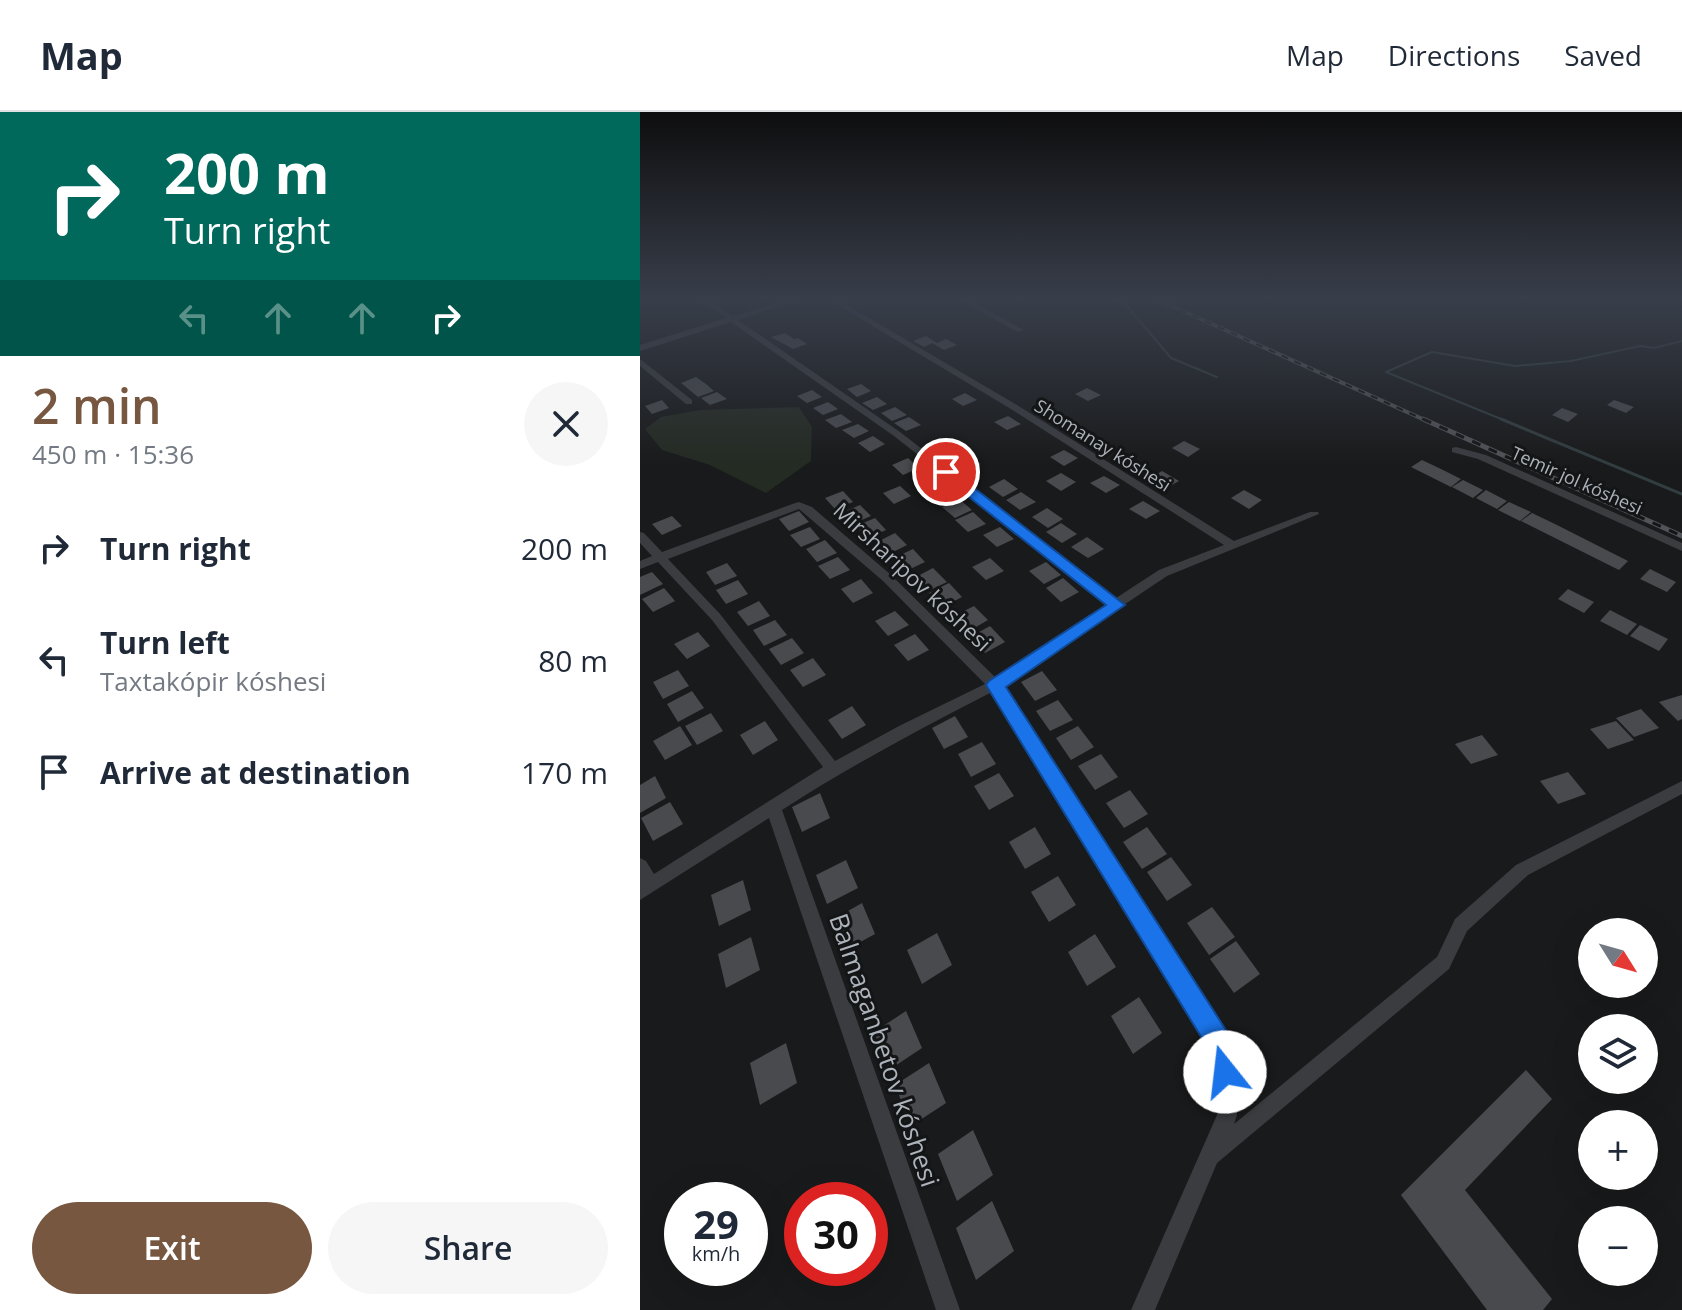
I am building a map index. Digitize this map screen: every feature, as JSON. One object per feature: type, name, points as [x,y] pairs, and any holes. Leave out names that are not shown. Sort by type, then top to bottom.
[{"type":"street","points":[[782,354],[897,434],[1117,605]]},
{"type":"street","name":"Shomanay kóshesi","points":[[924,354],[1234,546]]},
{"type":"street","points":[[640,362],[689,402]]},
{"type":"street","name":"Temir jol kóshesi","points":[[1456,450],[1482,457],[1682,547]]},
{"type":"street","name":"Mirsharipov kóshesi","points":[[662,559],[799,505],[808,509],[887,578],[995,685],[1224,1050],[1227,1115],[1143,1310]]},
{"type":"street","points":[[640,866],[645,888],[833,769],[995,685],[1163,573],[1314,514]]},
{"type":"street","points":[[640,536],[716,617],[833,769]]},
{"type":"street","points":[[640,565],[662,559]]},
{"type":"street","points":[[1209,1156],[1443,963],[1461,925],[1522,870],[1682,787]]},
{"type":"street","name":"Balmaganbetov kóshesi","points":[[773,806],[948,1310]]},
{"type":"shaded area","points":[[799,407],[812,427],[811,461],[766,493],[710,465],[662,450],[645,429],[661,417],[700,410]]},
{"type":"building","points":[[696,377],[714,391],[698,397],[681,383]]},
{"type":"building","points":[[861,384],[871,391],[857,397],[847,389]]},
{"type":"building","points":[[1087,388],[1101,395],[1088,401],[1075,394]]},
{"type":"building","points":[[812,390],[822,397],[807,403],[797,396]]},
{"type":"building","points":[[717,392],[727,399],[710,405],[701,398]]},
{"type":"building","points":[[965,393],[977,400],[963,406],[952,399]]},
{"type":"building","points":[[877,397],[887,404],[873,410],[862,403]]},
{"type":"building","points":[[662,400],[669,408],[652,414],[645,406]]},
{"type":"building","points":[[1614,400],[1634,407],[1626,413],[1607,405]]},
{"type":"building","points":[[828,402],[838,409],[823,415],[813,408]]},
{"type":"building","points":[[895,407],[907,415],[892,421],[881,413]]},
{"type":"building","points":[[1562,408],[1578,414],[1568,422],[1552,415]]},
{"type":"building","points":[[841,414],[852,422],[836,428],[825,420]]},
{"type":"building","points":[[1008,416],[1021,424],[1007,430],[994,422]]},
{"type":"building","points":[[909,417],[921,425],[906,431],[894,423]]},
{"type":"building","points":[[858,424],[869,431],[854,438],[842,430]]},
{"type":"building","points":[[873,436],[885,444],[870,452],[858,443]]},
{"type":"building","points":[[1184,441],[1200,449],[1188,457],[1172,448]]},
{"type":"building","points":[[953,444],[965,452],[950,460],[938,451]]},
{"type":"building","points":[[1064,450],[1078,458],[1064,466],[1050,457]]},
{"type":"building","points":[[968,455],[981,464],[966,471],[953,462]]},
{"type":"building","points":[[908,458],[919,468],[903,475],[892,465]]},
{"type":"building","points":[[1422,460],[1461,479],[1451,487],[1411,467]]},
{"type":"building","points":[[1162,471],[1179,481],[1165,489],[1149,479]]},
{"type":"building","points":[[1061,473],[1076,482],[1061,491],[1046,481]]},
{"type":"building","points":[[1104,476],[1120,485],[1106,493],[1090,483]]},
{"type":"building","points":[[1004,479],[1018,489],[1003,497],[989,487]]},
{"type":"building","points":[[1463,480],[1483,490],[1473,498],[1452,487]]},
{"type":"building","points":[[900,486],[911,496],[894,504],[883,493]]},
{"type":"building","points":[[946,487],[957,498],[941,506],[929,495]]},
{"type":"building","points":[[1244,490],[1262,500],[1249,509],[1231,498]]},
{"type":"building","points":[[1486,490],[1507,501],[1497,509],[1476,498]]},
{"type":"building","points":[[843,491],[853,502],[835,509],[825,498]]},
{"type":"building","points":[[1021,492],[1036,502],[1020,510],[1006,500]]},
{"type":"building","points":[[959,499],[972,510],[955,518],[942,507]]},
{"type":"building","points":[[1143,501],[1160,511],[1146,519],[1129,509]]},
{"type":"building","points":[[1509,502],[1531,512],[1520,521],[1498,510]]},
{"type":"building","points":[[860,505],[871,516],[852,524],[841,513]]},
{"type":"building","points":[[1047,508],[1063,519],[1048,528],[1032,517]]},
{"type":"building","points":[[799,511],[809,522],[789,531],[779,519]]},
{"type":"building","points":[[973,512],[986,524],[968,532],[955,520]]},
{"type":"building","points":[[1532,513],[1628,561],[1619,570],[1521,521]]},
{"type":"building","points":[[672,516],[682,526],[662,535],[652,524]]},
{"type":"building","points":[[875,518],[886,530],[868,538],[856,526]]},
{"type":"building","points":[[1061,523],[1077,534],[1062,543],[1046,532]]},
{"type":"building","points":[[810,527],[820,539],[801,547],[790,535]]},
{"type":"building","points":[[1000,527],[1014,539],[997,547],[983,535]]},
{"type":"building","points":[[895,533],[907,545],[889,554],[877,542]]},
{"type":"building","points":[[1087,537],[1104,549],[1088,558],[1071,547]]},
{"type":"building","points":[[825,540],[837,553],[817,562],[806,549]]},
{"type":"building","points":[[913,549],[925,562],[906,571],[894,558]]},
{"type":"building","points":[[838,557],[850,570],[830,579],[818,566]]},
{"type":"building","points":[[990,558],[1004,571],[986,580],[972,567]]},
{"type":"building","points":[[1046,562],[1061,575],[1044,584],[1029,571]]},
{"type":"building","points":[[727,563],[737,576],[715,585],[706,572]]},
{"type":"building","points":[[933,568],[947,582],[928,591],[914,578]]},
{"type":"building","points":[[1650,569],[1676,582],[1667,592],[1640,579]]},
{"type":"building","points":[[652,572],[663,584],[640,595],[640,577]]},
{"type":"building","points":[[1063,578],[1079,592],[1061,602],[1046,588]]},
{"type":"building","points":[[861,579],[873,593],[853,603],[841,589]]},
{"type":"building","points":[[738,580],[748,594],[726,604],[716,590]]},
{"type":"building","points":[[949,583],[962,597],[943,607],[929,593]]},
{"type":"building","points":[[664,588],[675,601],[653,612],[642,599]]},
{"type":"building","points":[[1568,589],[1594,602],[1584,613],[1558,599]]},
{"type":"building","points":[[759,601],[770,616],[748,626],[737,612]]},
{"type":"building","points":[[974,606],[988,620],[969,631],[954,616]]},
{"type":"building","points":[[1610,610],[1637,624],[1627,635],[1600,621]]},
{"type":"building","points":[[895,611],[909,625],[888,636],[875,621]]},
{"type":"building","points":[[775,620],[787,635],[764,646],[753,630]]},
{"type":"building","points":[[1640,625],[1668,639],[1659,651],[1630,636]]},
{"type":"building","points":[[990,626],[1005,642],[985,653],[970,637]]},
{"type":"building","points":[[698,632],[710,646],[687,659],[674,644]]},
{"type":"building","points":[[915,634],[929,650],[908,661],[894,645]]},
{"type":"building","points":[[792,638],[804,653],[781,665],[769,649]]},
{"type":"building","points":[[813,658],[826,675],[803,687],[790,670]]},
{"type":"building","points":[[678,670],[689,686],[663,699],[653,682]]},
{"type":"building","points":[[1042,671],[1057,690],[1035,701],[1021,682]]},
{"type":"building","points":[[692,691],[704,708],[678,722],[667,704]]},
{"type":"building","points":[[1682,695],[1682,719],[1678,721],[1659,702]]},
{"type":"building","points":[[1058,700],[1073,720],[1050,731],[1036,711]]},
{"type":"building","points":[[852,706],[866,725],[842,739],[828,720]]},
{"type":"building","points":[[1641,709],[1659,728],[1634,737],[1616,718]]},
{"type":"building","points":[[711,713],[723,731],[697,745],[685,726]]},
{"type":"building","points":[[955,716],[968,737],[944,749],[932,728]]},
{"type":"building","points":[[765,721],[778,740],[753,755],[740,735]]},
{"type":"building","points":[[1616,721],[1634,740],[1608,749],[1590,729]]},
{"type":"building","points":[[680,726],[692,745],[665,760],[653,741]]},
{"type":"building","points":[[1078,726],[1094,747],[1071,760],[1056,738]]},
{"type":"building","points":[[1482,735],[1498,755],[1471,764],[1455,744]]},
{"type":"building","points":[[982,742],[996,764],[971,777],[958,754]]},
{"type":"building","points":[[1101,754],[1118,777],[1095,790],[1078,766]]},
{"type":"building","points":[[1568,772],[1586,794],[1558,804],[1540,781]]},
{"type":"building","points":[[999,773],[1014,796],[989,810],[974,786]]},
{"type":"building","points":[[655,776],[666,798],[640,813],[640,785]]},
{"type":"building","points":[[1130,790],[1148,814],[1124,828],[1106,803]]},
{"type":"building","points":[[820,793],[830,818],[802,832],[792,807]]},
{"type":"building","points":[[670,802],[683,824],[653,841],[641,818]]},
{"type":"building","points":[[1035,827],[1051,854],[1025,869],[1009,842]]},
{"type":"building","points":[[1147,827],[1167,854],[1142,869],[1123,842]]},
{"type":"building","points":[[1171,857],[1192,885],[1167,901],[1147,872]]},
{"type":"building","points":[[846,860],[858,888],[827,904],[816,875]]},
{"type":"building","points":[[1058,876],[1076,905],[1049,922],[1031,892]]},
{"type":"building","points":[[743,880],[751,910],[719,926],[711,895]]},
{"type":"building","points":[[862,903],[875,934],[844,951],[832,920]]},
{"type":"building","points":[[1212,907],[1235,937],[1209,955],[1187,923]]},
{"type":"building","points":[[937,933],[952,965],[922,984],[907,950]]},
{"type":"building","points":[[1095,934],[1116,967],[1087,986],[1068,952]]},
{"type":"building","points":[[751,937],[760,970],[726,988],[718,954]]},
{"type":"building","points":[[1236,941],[1260,974],[1234,993],[1210,959]]},
{"type":"building","points":[[1139,997],[1162,1033],[1133,1054],[1111,1016]]},
{"type":"building","points":[[906,1011],[922,1048],[889,1070],[874,1032]]},
{"type":"building","points":[[786,1043],[797,1083],[760,1105],[750,1063]]},
{"type":"building","points":[[929,1063],[946,1103],[911,1126],[895,1085]]},
{"type":"building","points":[[1526,1070],[1552,1099],[1465,1190],[1552,1299],[1543,1310],[1487,1310],[1401,1195]]},
{"type":"building","points":[[973,1130],[993,1175],[957,1201],[938,1154]]},
{"type":"building","points":[[992,1201],[1014,1251],[976,1280],[956,1228]]},
{"type":"waterway","points":[[1168,354],[1217,377]]},
{"type":"waterway","points":[[1428,354],[1386,372],[1506,421]]},
{"type":"waterway","points":[[1443,354],[1515,366],[1571,361],[1604,354]]},
{"type":"waterway","points":[[1501,419],[1682,494]]},
{"type":"railway","points":[[1278,354],[1427,421]]},
{"type":"railway","points":[[1423,419],[1682,536]]},
{"type":"route","points":[[946,472],[1117,605],[995,685],[1224,1050],[1225,1072]]}]
